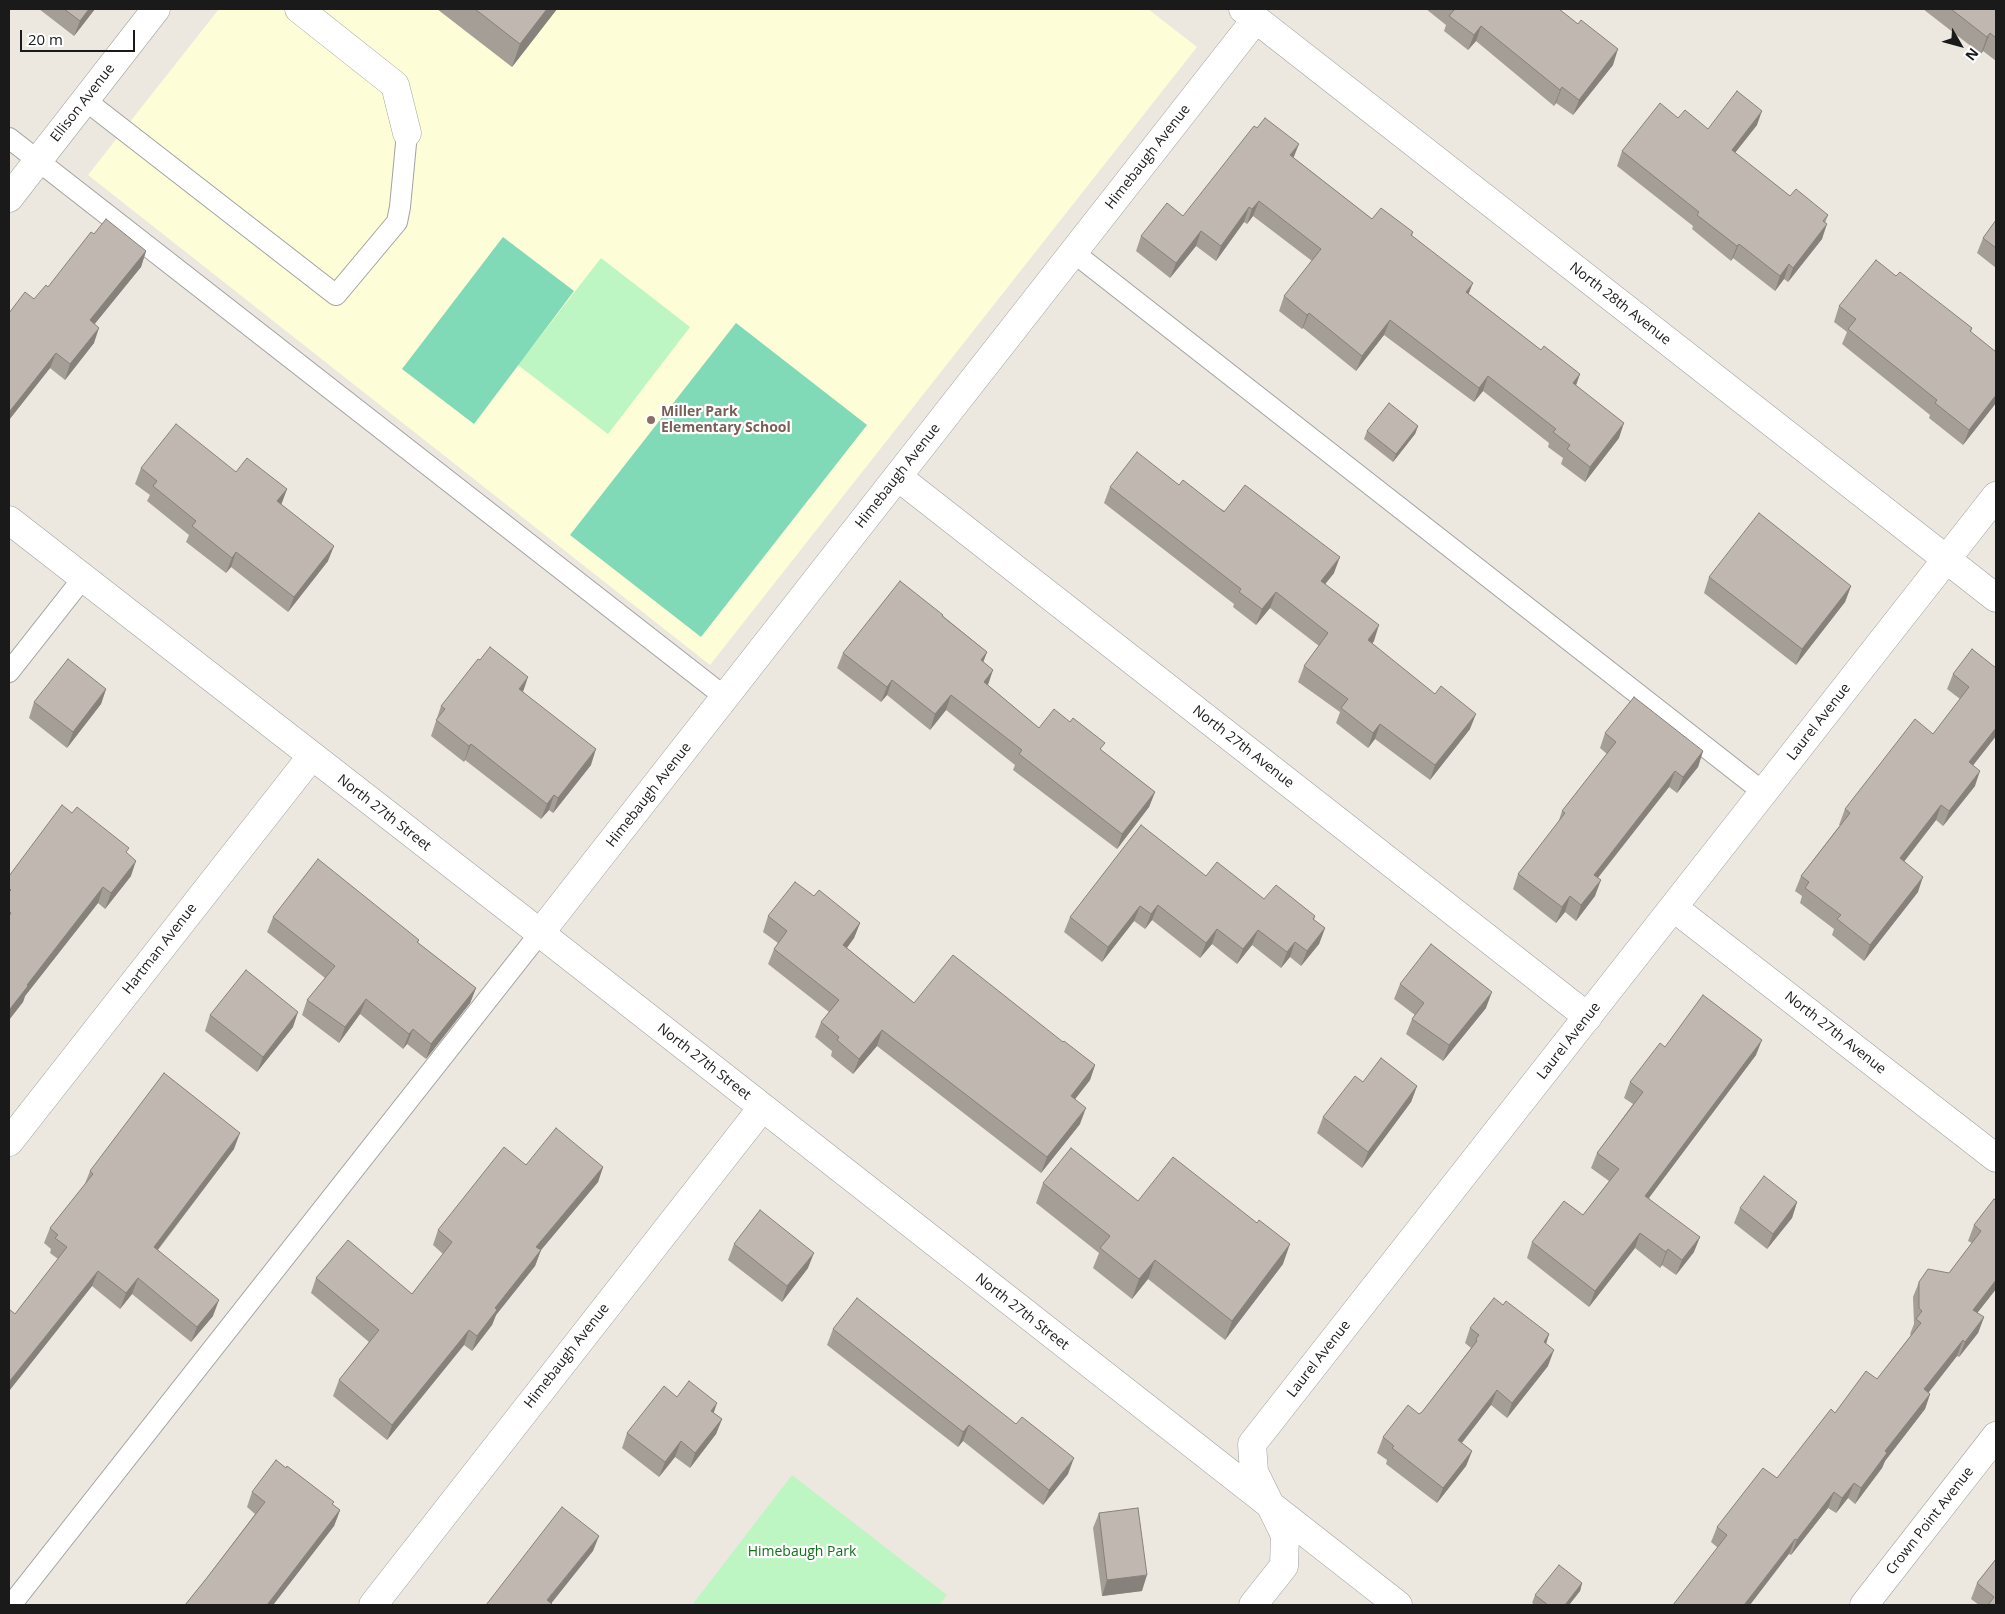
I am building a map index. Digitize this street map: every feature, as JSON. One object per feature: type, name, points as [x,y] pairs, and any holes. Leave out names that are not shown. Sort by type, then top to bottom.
[{"type":"street","name":"Ellison Avenue","points":[[9,198],[156,9]]},
{"type":"street","points":[[299,9],[395,85],[406,133]]},
{"type":"street","name":"Himebaugh Avenue","points":[[540,933],[1073,252],[1250,14]]},
{"type":"street","name":"North 28th Avenue","points":[[1250,14],[1996,598]]},
{"type":"street","name":"North 27th Avenue","points":[[898,477],[1588,1018]]},
{"type":"street","name":"Laurel Avenue","points":[[1253,1605],[1284,1566],[1285,1535],[1254,1472],[1252,1444],[1996,496]]},
{"type":"street","name":"North 27th Street","points":[[9,520],[1398,1605]]},
{"type":"street","name":"Hartman Avenue","points":[[9,1142],[311,757]]},
{"type":"street","name":"North 27th Avenue","points":[[1674,908],[1996,1158]]},
{"type":"street","name":"Himebaugh Avenue","points":[[373,1605],[762,1108]]},
{"type":"street","name":"Crown Point Avenue","points":[[1864,1605],[1996,1436]]},
{"type":"lane","points":[[85,100],[336,295],[397,222],[406,133]]},
{"type":"lane","points":[[9,138],[725,697]]},
{"type":"lane","points":[[1073,252],[1764,792]]},
{"type":"lane","points":[[9,672],[83,578]]},
{"type":"lane","points":[[12,1605],[540,933]]},
{"type":"shaded area","name":"Miller Park Elementary School","points":[[219,9],[1148,9],[1197,47],[710,665],[88,175]]},
{"type":"green space","points":[[503,237],[574,291],[474,424],[402,369]]},
{"type":"green space","points":[[601,258],[690,327],[608,434],[518,365]]},
{"type":"green space","points":[[736,323],[867,425],[701,637],[570,535]]},
{"type":"green space","name":"Himebaugh Park","points":[[792,1475],[947,1595],[939,1605],[692,1605]]},
{"type":"building","points":[[64,9],[89,9],[80,21]]},
{"type":"building","points":[[475,9],[547,9],[520,44]]},
{"type":"building","points":[[1451,9],[1559,9],[1578,24],[1581,20],[1618,49],[1579,100],[1562,87],[1560,90],[1481,26],[1474,35],[1449,16],[1454,10]]},
{"type":"building","points":[[1951,9],[1996,9],[1996,38],[1990,33],[1987,37]]},
{"type":"building","points":[[1737,91],[1762,111],[1732,150],[1790,196],[1796,189],[1828,215],[1823,221],[1827,224],[1793,268],[1789,264],[1780,276],[1739,244],[1737,246],[1697,215],[1699,212],[1622,151],[1660,103],[1678,118],[1685,110],[1708,129]]},
{"type":"building","points":[[1265,118],[1299,144],[1290,155],[1372,219],[1381,208],[1413,232],[1411,235],[1473,283],[1466,292],[1541,350],[1544,346],[1580,374],[1573,383],[1624,423],[1590,467],[1567,449],[1570,445],[1553,432],[1556,429],[1488,376],[1479,388],[1390,320],[1362,356],[1309,313],[1307,315],[1284,296],[1321,249],[1259,201],[1252,209],[1249,207],[1221,246],[1201,231],[1176,263],[1141,236],[1167,203],[1183,216],[1254,126],[1257,128]]},
{"type":"building","points":[[106,219],[146,251],[90,320],[99,328],[70,364],[56,353],[10,411],[9,313],[25,292],[34,299],[46,285],[48,287],[91,232],[94,234]]},
{"type":"building","points":[[1996,220],[1996,248],[1983,238]]},
{"type":"building","points":[[1876,260],[1896,276],[1900,272],[1972,328],[1970,331],[1996,352],[1996,395],[1969,430],[1935,403],[1937,400],[1848,329],[1856,319],[1839,306]]},
{"type":"building","points":[[1389,403],[1418,426],[1396,454],[1367,431]]},
{"type":"building","points":[[176,424],[236,472],[247,458],[287,489],[277,501],[334,546],[294,597],[236,552],[232,558],[192,526],[196,521],[153,486],[157,481],[141,468]]},
{"type":"building","points":[[1137,452],[1179,485],[1183,480],[1224,512],[1245,485],[1340,557],[1321,581],[1379,625],[1368,640],[1435,694],[1441,686],[1476,714],[1435,765],[1380,724],[1373,733],[1341,708],[1348,699],[1304,666],[1328,633],[1276,592],[1262,609],[1239,592],[1241,589],[1110,487]]},
{"type":"building","points":[[1759,513],[1851,586],[1802,649],[1709,577]]},
{"type":"building","points":[[900,581],[987,652],[981,660],[993,670],[984,682],[1039,728],[1054,709],[1070,722],[1073,718],[1105,743],[1100,749],[1155,792],[1122,834],[1019,754],[1022,750],[951,695],[935,714],[892,680],[887,687],[843,653]]},
{"type":"building","points":[[490,647],[528,677],[519,689],[596,749],[558,798],[554,795],[547,804],[471,744],[469,746],[436,720],[445,709],[441,706],[478,659],[480,660]]},
{"type":"building","points":[[1972,649],[1996,668],[1996,728],[1969,762],[1980,771],[1949,811],[1941,805],[1900,858],[1923,877],[1870,945],[1837,919],[1841,915],[1805,888],[1809,882],[1801,876],[1850,813],[1845,809],[1915,719],[1933,734],[1969,687],[1953,674]]},
{"type":"building","points":[[68,659],[106,689],[73,732],[34,702]]},
{"type":"building","points":[[1634,697],[1703,751],[1683,777],[1675,771],[1594,875],[1601,880],[1581,905],[1570,896],[1562,907],[1518,874],[1565,813],[1562,811],[1616,742],[1605,733]]},
{"type":"building","points":[[62,805],[72,813],[77,807],[129,848],[126,852],[136,861],[111,893],[103,887],[10,1009],[9,916],[11,913],[9,911],[9,892],[11,890],[9,888],[9,876]]},
{"type":"building","points":[[1141,825],[1206,876],[1217,862],[1264,899],[1276,885],[1315,916],[1313,919],[1325,928],[1307,951],[1295,942],[1287,952],[1258,930],[1243,949],[1217,929],[1206,943],[1158,905],[1151,914],[1140,906],[1108,947],[1070,917]]},
{"type":"building","points":[[318,859],[419,940],[417,942],[476,988],[431,1044],[413,1029],[409,1034],[366,999],[345,1027],[307,1000],[335,966],[273,917]]},
{"type":"building","points":[[795,882],[814,896],[819,890],[860,923],[843,945],[914,1003],[953,955],[1095,1065],[1071,1096],[1086,1108],[1047,1157],[882,1030],[859,1059],[837,1040],[839,1037],[821,1022],[839,1000],[774,949],[787,931],[768,916]]},
{"type":"building","points":[[1431,944],[1492,992],[1449,1045],[1412,1019],[1424,1003],[1400,984]]},
{"type":"building","points":[[246,970],[298,1012],[263,1057],[210,1015]]},
{"type":"building","points":[[1703,995],[1762,1040],[1645,1196],[1700,1237],[1682,1260],[1668,1249],[1666,1252],[1640,1233],[1595,1291],[1532,1242],[1564,1201],[1583,1215],[1619,1169],[1597,1153],[1643,1092],[1630,1082],[1660,1043],[1665,1047]]},
{"type":"building","points":[[1381,1058],[1417,1086],[1368,1152],[1323,1117],[1355,1076],[1363,1082]]},
{"type":"building","points":[[164,1073],[240,1133],[154,1247],[219,1300],[197,1327],[138,1278],[126,1293],[98,1271],[9,1382],[9,1309],[15,1314],[67,1247],[55,1238],[58,1235],[50,1228],[93,1174],[90,1171]]},
{"type":"building","points":[[556,1128],[603,1167],[536,1247],[541,1250],[495,1308],[497,1310],[477,1336],[469,1330],[392,1425],[339,1380],[379,1330],[316,1278],[348,1240],[412,1294],[452,1242],[438,1230],[504,1147],[526,1165]]},
{"type":"building","points":[[1071,1148],[1138,1201],[1173,1157],[1257,1223],[1259,1220],[1290,1244],[1232,1321],[1155,1260],[1139,1279],[1100,1248],[1110,1236],[1043,1183]]},
{"type":"building","points":[[1764,1176],[1797,1202],[1773,1234],[1740,1208]]},
{"type":"building","points":[[1994,1199],[1996,1201],[1996,1280],[1973,1310],[1984,1317],[1924,1389],[1930,1394],[1885,1451],[1887,1453],[1861,1488],[1854,1483],[1842,1498],[1834,1492],[1744,1605],[1673,1605],[1727,1535],[1717,1527],[1763,1468],[1777,1478],[1831,1409],[1835,1413],[1866,1371],[1877,1379],[1921,1323],[1916,1319],[1922,1311],[1919,1308],[1919,1282],[1928,1269],[1949,1273],[1981,1231],[1974,1225]]},
{"type":"building","points":[[760,1210],[814,1253],[787,1286],[734,1244]]},
{"type":"building","points":[[857,1298],[1016,1424],[1022,1417],[1074,1458],[1049,1490],[969,1425],[963,1432],[833,1329]]},
{"type":"building","points":[[1494,1298],[1503,1305],[1506,1301],[1549,1334],[1544,1342],[1554,1350],[1512,1403],[1497,1390],[1458,1440],[1472,1451],[1443,1488],[1392,1448],[1394,1446],[1383,1437],[1408,1405],[1419,1414],[1422,1412],[1477,1341],[1476,1339],[1479,1335],[1470,1328]]},
{"type":"building","points":[[689,1381],[717,1403],[711,1411],[722,1419],[695,1453],[681,1441],[665,1462],[627,1433],[664,1386],[677,1397]]},
{"type":"building","points":[[276,1460],[286,1468],[287,1466],[334,1502],[332,1504],[340,1510],[267,1605],[185,1605],[265,1502],[252,1492]]},
{"type":"building","points":[[562,1507],[599,1536],[547,1600],[552,1605],[486,1605]]},
{"type":"building","points":[[1138,1508],[1147,1575],[1107,1580],[1099,1513]]},
{"type":"building","points":[[1996,1559],[1996,1605],[1988,1605],[1994,1597],[1977,1583]]},
{"type":"building","points":[[1559,1565],[1582,1583],[1565,1605],[1548,1605],[1535,1595]]},
{"type":"place","name":"Miller Park Elementary School","points":[[651,420]]}]
